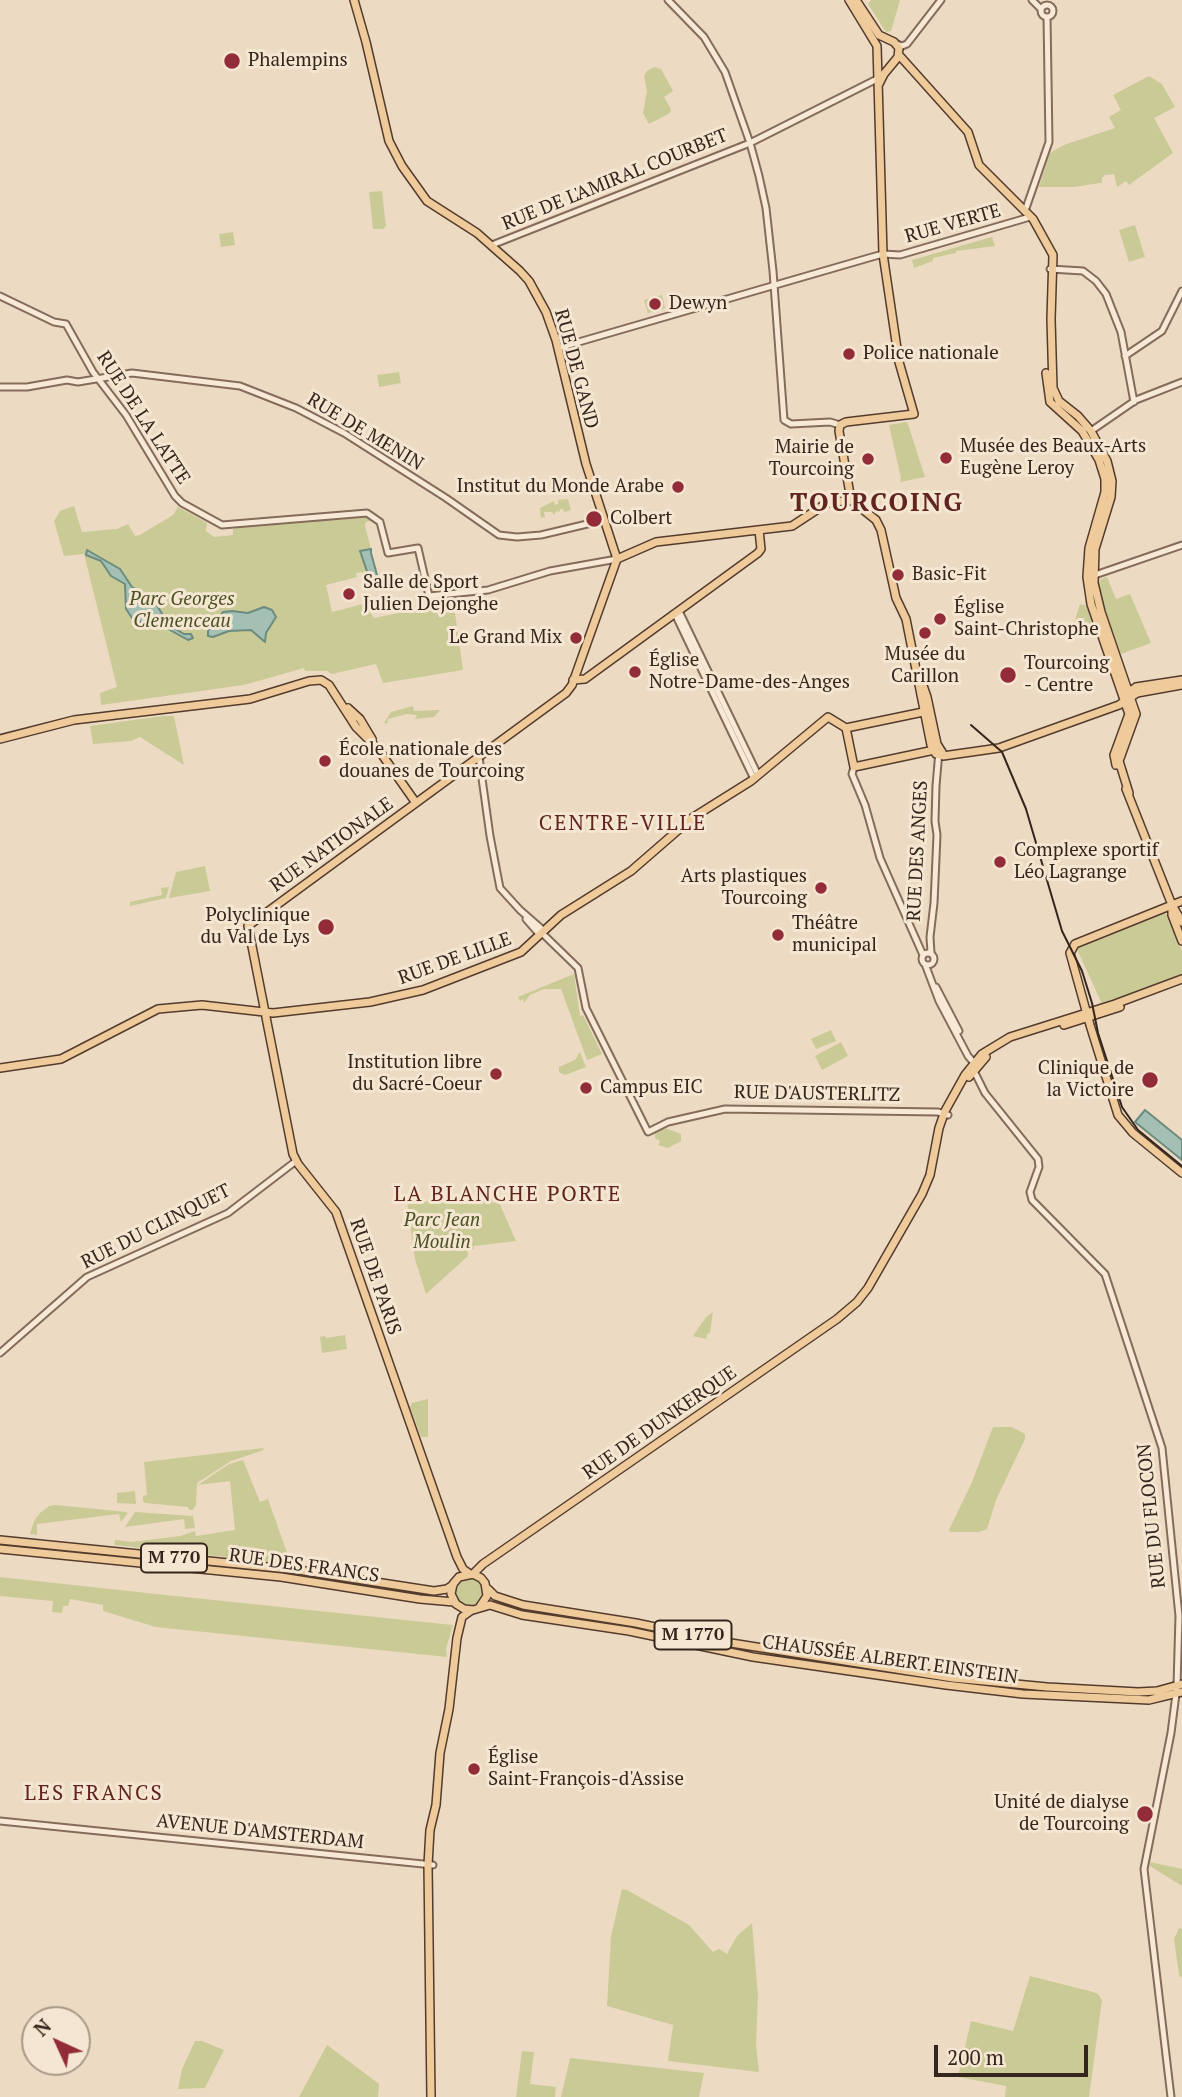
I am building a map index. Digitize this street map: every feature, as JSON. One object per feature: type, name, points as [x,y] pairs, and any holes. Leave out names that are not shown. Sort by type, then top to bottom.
[{"type":"main road","name":"RUE DE GAND","points":[[354,0],[383,119],[396,156],[414,186],[427,201],[492,245],[528,281],[548,317],[584,457],[617,559]]},
{"type":"main road","points":[[849,0],[874,38],[877,52],[883,254],[899,362],[914,414],[846,422],[840,425],[839,431],[851,500],[876,520],[881,530],[897,601],[906,619],[927,711],[940,752]]},
{"type":"main road","points":[[856,0],[879,35],[893,42],[897,58],[971,139],[979,165],[1028,214],[1047,243],[1052,269],[1050,389],[1061,403],[1078,416],[1107,461],[1112,481],[1111,497],[1095,549],[1089,597],[1135,720],[1119,761],[1182,941]]},
{"type":"main road","points":[[877,52],[881,43],[893,42]]},
{"type":"main road","points":[[877,52],[885,62],[897,58]]},
{"type":"main road","points":[[879,78],[897,58]]},
{"type":"main road","points":[[759,530],[760,551],[585,679],[573,680],[617,559],[656,542],[790,526],[800,523],[827,503],[851,500]]},
{"type":"main road","points":[[0,739],[74,720],[250,699],[309,681],[321,680],[329,685],[356,727],[378,749],[416,803]]},
{"type":"main road","name":"RUE NATIONALE","points":[[248,926],[561,698],[573,680]]},
{"type":"main road","points":[[927,711],[846,728],[854,767],[940,752],[1000,747],[1057,727],[1073,717],[1126,697],[1139,686],[1182,682]]},
{"type":"main road","name":"RUE DE LILLE","points":[[0,1068],[61,1059],[158,1009],[202,1005],[273,1013],[370,1002],[418,992],[523,951],[564,912],[631,871],[692,818],[756,777],[828,717],[846,728]]},
{"type":"main road","points":[[1182,901],[1073,946],[1070,958],[1116,1110],[1123,1122],[1182,1173]]},
{"type":"main road","points":[[1169,908],[1182,925]]},
{"type":"main road","name":"RUE DE PARIS","points":[[248,926],[290,1143],[296,1161],[332,1205],[338,1219],[457,1557],[462,1568],[471,1574]]},
{"type":"main road","points":[[976,1064],[990,1048],[1010,1037],[1088,1016],[1182,980]]},
{"type":"main road","points":[[249,1009],[257,1001],[259,987]]},
{"type":"main road","name":"RUE DE DUNKERQUE","points":[[471,1574],[847,1311],[868,1288],[919,1199],[930,1175],[936,1143],[946,1114],[976,1064]]},
{"type":"main road","name":"M 770","points":[[0,1540],[24,1546]]},
{"type":"main road","name":"M 770","points":[[0,1549],[24,1546]]},
{"type":"main road","name":"RUE DES FRANCS","points":[[24,1546],[311,1572],[435,1591],[447,1590],[454,1582]]},
{"type":"main road","name":"RUE DES FRANCS","points":[[24,1546],[281,1577],[418,1599],[446,1600],[456,1604]]},
{"type":"main road","name":"RUE DE PARIS","points":[[454,1582],[458,1570],[457,1557]]},
{"type":"main road","points":[[431,1949],[433,1929],[430,1826],[436,1805],[440,1753],[449,1709],[457,1638],[461,1619],[486,1599],[481,1571],[490,1560]]},
{"type":"main road","points":[[457,1638],[456,1604],[451,1592],[454,1582],[471,1574],[485,1584]]},
{"type":"main road","name":"CHAUSSÉE ALBERT EINSTEIN","points":[[485,1584],[497,1597],[523,1605],[636,1623],[743,1645],[953,1678],[1030,1686],[1138,1692],[1179,1690]]},
{"type":"main road","points":[[456,1604],[464,1609],[476,1609]]},
{"type":"main road","name":"CHAUSSÉE ALBERT EINSTEIN","points":[[476,1609],[490,1605],[517,1614],[629,1631],[729,1653],[1023,1694],[1152,1700],[1179,1690]]},
{"type":"main road","points":[[431,1865],[428,1890],[433,2097]]},
{"type":"street","points":[[668,0],[702,35],[720,65],[728,79],[750,143],[766,208],[785,422],[830,422],[840,425]]},
{"type":"street","points":[[893,42],[902,46],[907,44],[941,0]]},
{"type":"street","points":[[1032,0],[1047,18]]},
{"type":"street","points":[[1041,9],[1051,3],[1052,14],[1047,18]]},
{"type":"street","points":[[1028,214],[1048,147],[1047,18]]},
{"type":"street","name":"RUE DE L'AMIRAL COURBET","points":[[492,245],[750,143],[879,78]]},
{"type":"street","name":"RUE VERTE","points":[[558,348],[883,254],[893,256],[909,253],[1028,214]]},
{"type":"street","points":[[1052,269],[1083,271],[1099,285],[1112,306],[1121,332],[1134,402]]},
{"type":"street","points":[[1125,356],[1159,333],[1182,291]]},
{"type":"street","name":"RUE DE LA LATTE","points":[[0,296],[54,322],[65,324],[97,379],[123,411],[177,499],[222,525],[365,513],[380,522],[388,554],[418,548],[429,596],[483,591],[550,571],[617,559]]},
{"type":"street","name":"RUE DE MENIN","points":[[0,387],[14,388],[134,373],[243,387],[296,408],[344,433],[443,495],[491,531],[503,536],[541,535],[604,520]]},
{"type":"street","points":[[1088,434],[1134,402],[1182,382]]},
{"type":"street","points":[[1090,576],[1182,545]]},
{"type":"street","points":[[677,612],[756,777]]},
{"type":"street","name":"RUE DES ANGES","points":[[928,964],[935,958],[931,953],[930,937],[937,835],[936,786],[940,752]]},
{"type":"street","points":[[480,757],[499,885],[542,933]]},
{"type":"street","points":[[854,767],[852,773],[865,805],[880,858],[923,955],[922,960],[928,964],[935,986],[976,1064]]},
{"type":"street","name":"RUE D'AUSTERLITZ","points":[[542,933],[578,968],[586,1008],[648,1132],[668,1122],[725,1109],[946,1114]]},
{"type":"street","points":[[923,955],[931,953]]},
{"type":"street","name":"RUE DU FLOCON","points":[[976,1064],[985,1093],[1032,1151],[1039,1165],[1030,1196],[1105,1274],[1160,1439],[1179,1616],[1179,1690],[1144,1868],[1171,2097]]},
{"type":"street","name":"RUE DU CLINQUET","points":[[0,1353],[90,1276],[228,1213],[296,1161]]},
{"type":"street","name":"AVENUE D'AMSTERDAM","points":[[0,1821],[431,1865]]},
{"type":"green space","points":[[871,0],[900,0],[891,31],[886,32],[868,4]]},
{"type":"green space","points":[[654,67],[661,69],[673,91],[664,97],[671,109],[670,113],[649,124],[643,113],[647,91],[644,76]]},
{"type":"green space","points":[[1149,76],[1162,84],[1175,107],[1154,118],[1173,153],[1129,185],[1126,181],[1117,187],[1114,174],[1105,175],[1102,183],[1074,187],[1039,187],[1050,153],[1064,145],[1115,128],[1109,117],[1121,110],[1113,95]]},
{"type":"green space","points":[[382,191],[386,226],[383,229],[373,229],[369,192]]},
{"type":"green space","points":[[1135,225],[1145,257],[1129,262],[1119,230]]},
{"type":"green space","points":[[233,232],[235,245],[221,247],[219,234]]},
{"type":"green space","points":[[992,237],[995,246],[956,251],[933,258],[933,261],[914,268],[912,260]]},
{"type":"green space","name":"Dewyn","points":[[662,295],[665,308],[648,313],[644,300]]},
{"type":"green space","points":[[399,372],[401,383],[379,387],[377,375]]},
{"type":"green space","points":[[906,422],[925,477],[900,482],[889,425]]},
{"type":"green space","points":[[568,499],[571,510],[564,512],[560,509],[559,513],[557,510],[554,515],[552,512],[544,512],[545,517],[541,518],[540,508],[554,501],[555,505],[558,500]]},
{"type":"green space","name":"Parc Georges Clemenceau","points":[[74,506],[82,532],[117,529],[128,524],[135,536],[173,515],[178,507],[207,523],[206,531],[214,537],[233,535],[233,529],[243,527],[364,515],[373,520],[366,522],[365,526],[381,587],[367,587],[362,572],[356,573],[357,577],[326,585],[332,612],[371,602],[368,609],[374,618],[439,605],[447,606],[455,613],[463,670],[383,683],[376,664],[332,674],[327,671],[305,671],[304,668],[244,685],[101,705],[100,693],[117,687],[84,554],[64,556],[54,521],[60,511]]},
{"type":"green space","points":[[1107,577],[1116,599],[1130,594],[1151,643],[1121,654],[1097,588],[1101,579]]},
{"type":"green space","points":[[1080,604],[1087,606],[1093,626],[1078,631],[1072,629]]},
{"type":"green space","points":[[413,706],[414,711],[440,710],[434,717],[415,719],[417,715],[407,714],[388,719],[387,724],[384,723],[391,712]]},
{"type":"green space","points":[[174,716],[184,765],[140,737],[131,741],[93,744],[90,726]]},
{"type":"green space","points":[[205,866],[210,891],[169,898],[176,872]]},
{"type":"green space","points":[[169,887],[166,898],[130,906],[130,902],[162,895],[161,888]]},
{"type":"green space","points":[[1163,912],[1168,916],[1182,951],[1182,974],[1102,1004],[1076,947]]},
{"type":"green space","points":[[574,974],[580,1016],[583,1015],[602,1054],[587,1060],[561,989],[544,989],[530,995],[524,1003],[523,999],[520,1001],[518,997]]},
{"type":"green space","points":[[831,1030],[836,1041],[816,1049],[811,1039]]},
{"type":"green space","points":[[841,1042],[848,1056],[822,1070],[815,1056]]},
{"type":"green space","points":[[580,1052],[586,1067],[565,1075],[559,1072],[559,1067],[575,1060]]},
{"type":"green space","points":[[665,1128],[681,1134],[681,1141],[668,1148],[658,1145],[660,1141],[656,1140],[654,1132]]},
{"type":"green space","name":"Parc Jean Moulin","points":[[491,1195],[493,1203],[498,1200],[516,1241],[467,1249],[468,1256],[426,1294],[415,1259],[407,1202],[464,1201]]},
{"type":"green space","points":[[713,1312],[710,1333],[706,1339],[693,1336],[706,1317]]},
{"type":"green space","points":[[345,1335],[347,1349],[322,1353],[320,1337]]},
{"type":"green space","points":[[428,1399],[428,1437],[421,1437],[410,1407],[412,1403]]},
{"type":"green space","points":[[993,1427],[1012,1427],[1025,1434],[1025,1439],[996,1500],[987,1529],[979,1532],[950,1532],[949,1530],[972,1482]]},
{"type":"green space","points":[[264,1450],[231,1461],[197,1483],[196,1505],[193,1510],[143,1501],[143,1496],[147,1495],[144,1462]]},
{"type":"green space","points":[[243,1460],[260,1502],[268,1499],[291,1564],[114,1545],[115,1540],[132,1542],[180,1536],[195,1531],[196,1536],[235,1530],[230,1481],[198,1485],[229,1464]]},
{"type":"green space","points":[[135,1491],[136,1504],[117,1503],[117,1493]]},
{"type":"green space","points":[[49,1506],[128,1513],[121,1522],[119,1514],[37,1524],[37,1535],[30,1534],[40,1513]]},
{"type":"green space","points":[[135,1512],[193,1516],[195,1528],[185,1529],[184,1519],[125,1527]]},
{"type":"green space","points":[[0,1577],[453,1625],[446,1649],[447,1657],[156,1627],[103,1611],[103,1605],[70,1599],[68,1606],[63,1606],[62,1613],[52,1612],[53,1601],[0,1596]]},
{"type":"green space","points":[[469,1578],[479,1582],[483,1592],[479,1602],[469,1606],[459,1602],[455,1592],[459,1582]]},
{"type":"green space","points":[[1150,1862],[1182,1869],[1182,1886],[1150,1866]]},
{"type":"green space","points":[[622,1889],[689,1925],[713,1952],[719,1949],[727,1954],[737,1936],[752,1923],[758,1997],[756,2045],[759,2072],[668,2061],[673,2025],[607,2006],[611,1936]]},
{"type":"green space","points":[[1179,1928],[1182,1929],[1182,1978],[1179,1975],[1174,1939]]},
{"type":"green space","points":[[1030,1976],[1093,1992],[1102,2000],[1089,2097],[1005,2097],[1006,2086],[958,2077],[971,2021],[1013,2031]]},
{"type":"green space","points":[[195,2041],[224,2050],[205,2088],[178,2089],[182,2069]]},
{"type":"green space","points":[[327,2045],[379,2084],[378,2097],[299,2097]]},
{"type":"green space","points":[[522,2051],[534,2052],[530,2084],[556,2087],[555,2097],[516,2097]]},
{"type":"green space","points":[[570,2058],[704,2073],[699,2097],[561,2097]]},
{"type":"shaded area","points":[[371,549],[380,586],[372,586],[360,551]]},
{"type":"shaded area","points":[[87,550],[120,569],[132,587],[153,599],[169,625],[184,634],[191,634],[193,638],[188,640],[161,625],[134,621],[126,609],[125,584],[111,576],[101,561],[86,555]]},
{"type":"shaded area","points":[[264,607],[272,610],[276,617],[266,633],[265,642],[251,630],[208,636],[208,631],[223,612],[248,613]]},
{"type":"shaded area","points":[[1145,1110],[1182,1140],[1182,1160],[1135,1122]]},
{"type":"tram line","points":[[971,725],[1002,752],[1026,809],[1062,931],[1082,971],[1098,1033],[1122,1107],[1138,1130],[1182,1166]]},
{"type":"place","name":"Phalempins","points":[[232,61]]},
{"type":"place","name":"Dewyn","points":[[655,304]]},
{"type":"place","name":"Police nationale","points":[[849,354]]},
{"type":"place","name":"Musée des Beaux-Arts Eugène Leroy","points":[[946,458]]},
{"type":"place","name":"Mairie de Tourcoing","points":[[868,459]]},
{"type":"place","name":"Institut du Monde Arabe","points":[[678,487]]},
{"type":"place","name":"Colbert","points":[[594,519]]},
{"type":"place","name":"Basic-Fit","points":[[898,575]]},
{"type":"place","name":"Salle de Sport Julien Dejonghe","points":[[349,594]]},
{"type":"place","name":"Église Saint-Christophe","points":[[940,619]]},
{"type":"place","name":"Musée du Carillon","points":[[925,633]]},
{"type":"place","name":"Le Grand Mix","points":[[576,638]]},
{"type":"place","name":"Église Notre-Dame-des-Anges","points":[[635,672]]},
{"type":"place","name":"Tourcoing - Centre","points":[[1008,675]]},
{"type":"place","name":"École nationale des douanes de Tourcoing","points":[[325,761]]},
{"type":"place","name":"Complexe sportif Léo Lagrange","points":[[1000,862]]},
{"type":"place","name":"Arts plastiques Tourcoing","points":[[821,888]]},
{"type":"place","name":"Polyclinique du Val de Lys","points":[[326,927]]},
{"type":"place","name":"Théâtre municipal","points":[[778,935]]},
{"type":"place","name":"Institution libre du Sacré-Coeur","points":[[496,1074]]},
{"type":"place","name":"Clinique de la Victoire","points":[[1150,1080]]},
{"type":"place","name":"Campus EIC","points":[[586,1088]]},
{"type":"place","name":"Église Saint-François-d'Assise","points":[[474,1769]]},
{"type":"place","name":"Unité de dialyse de Tourcoing","points":[[1145,1814]]},
{"type":"district","name":"TOURCOING","points":[[877,504]]},
{"type":"district","name":"CENTRE-VILLE","points":[[623,824]]},
{"type":"district","name":"LA BLANCHE PORTE","points":[[508,1195]]},
{"type":"district","name":"LES FRANCS","points":[[94,1794]]}]
